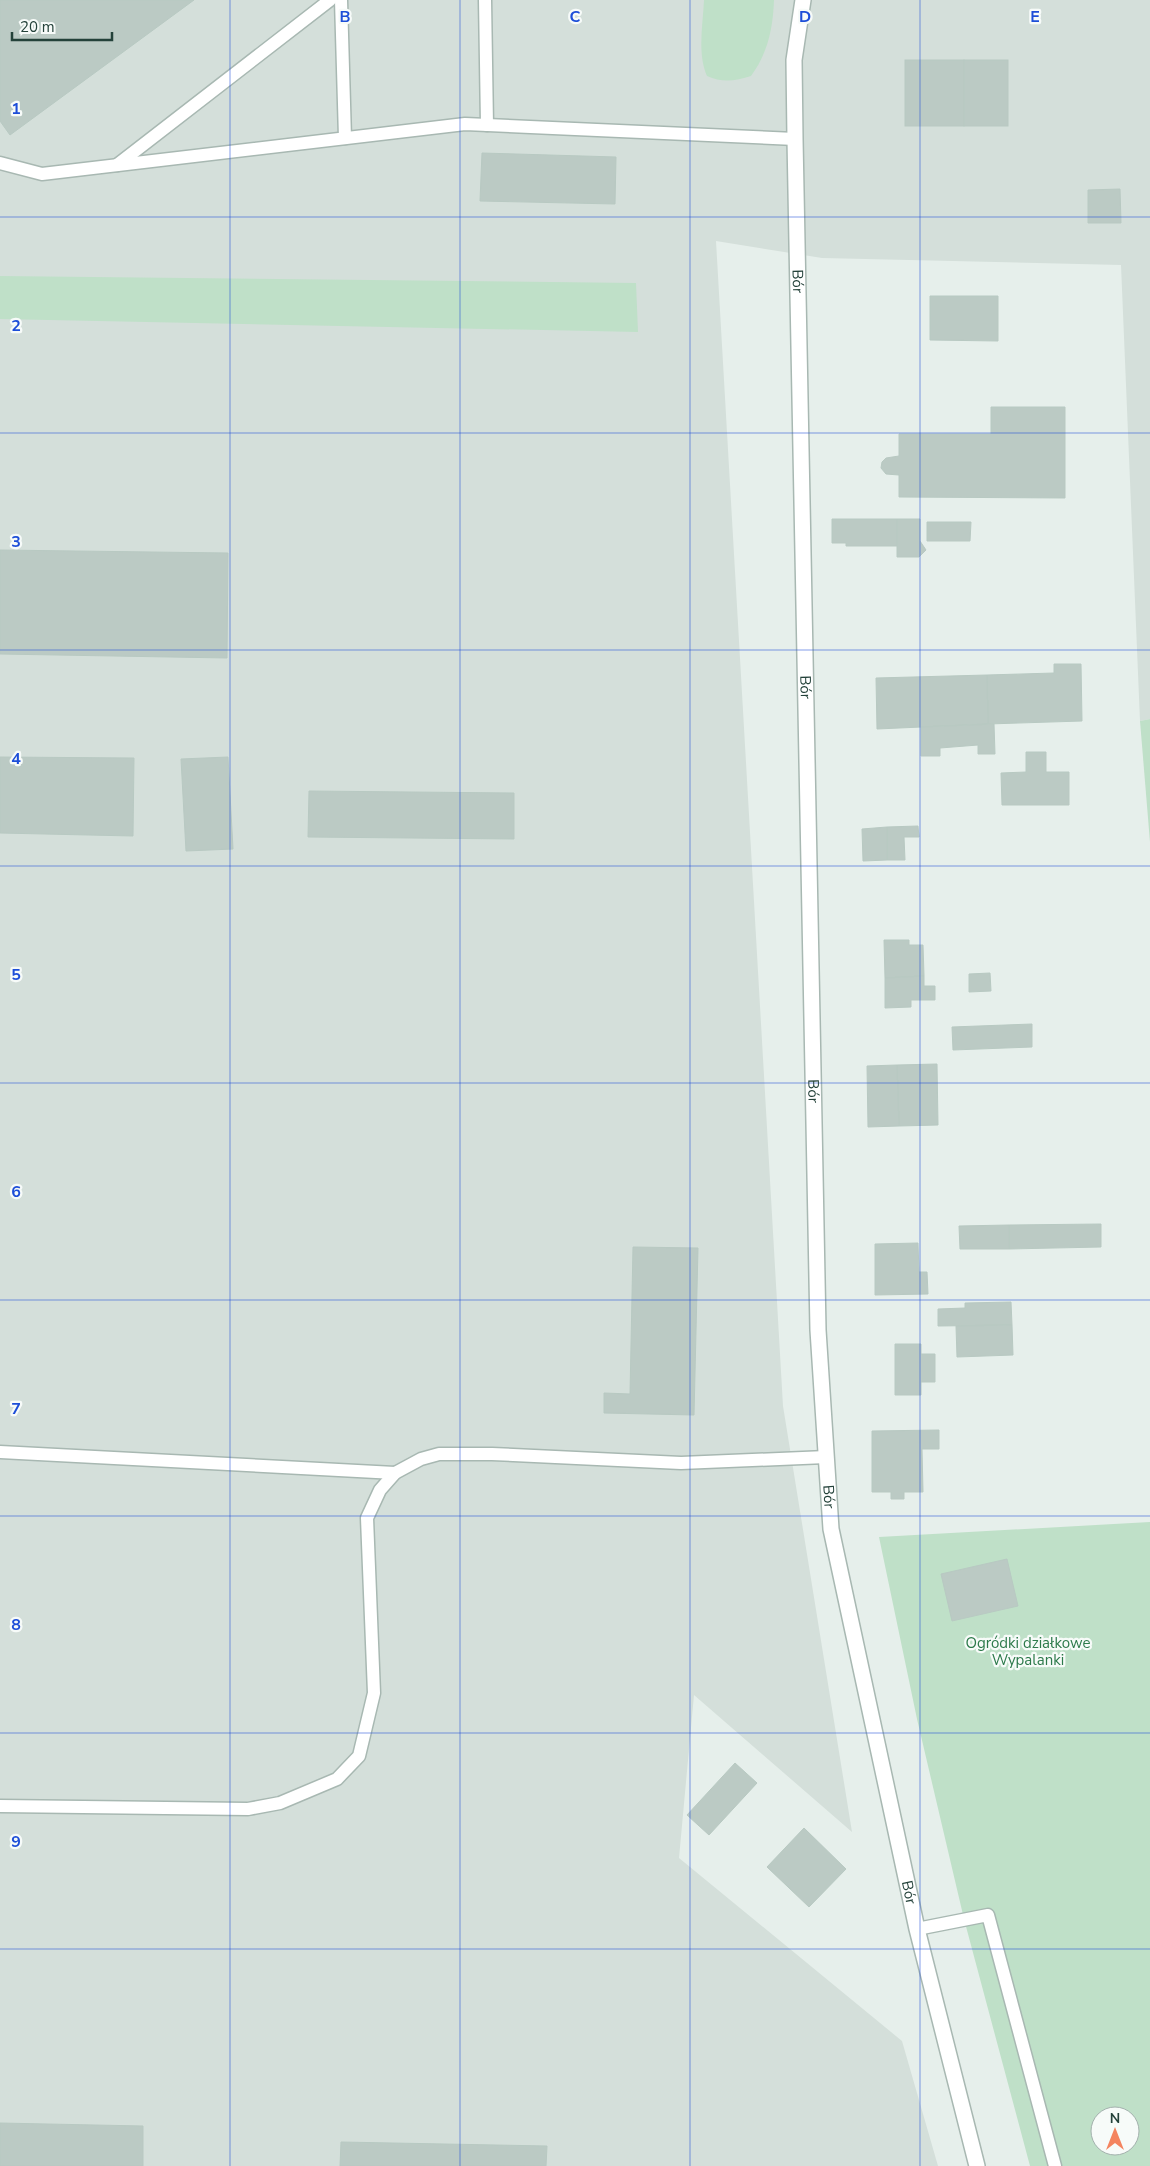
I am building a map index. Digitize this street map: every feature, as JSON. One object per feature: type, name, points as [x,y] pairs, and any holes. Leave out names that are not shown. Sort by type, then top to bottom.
[{"type":"street","name":"Bór","points":[[803,0],[794,60],[795,139],[818,1330],[831,1529],[917,1929],[977,2166]]},
{"type":"lane","points":[[117,165],[330,0]]},
{"type":"lane","points":[[341,0],[345,138]]},
{"type":"lane","points":[[485,0],[487,125]]},
{"type":"lane","points":[[0,163],[42,174],[465,124],[795,139]]},
{"type":"lane","points":[[0,1452],[395,1473]]},
{"type":"lane","points":[[0,1806],[248,1809],[280,1803],[337,1779],[359,1756],[374,1693],[367,1518],[380,1490],[395,1473],[421,1459],[439,1454],[492,1454],[681,1463],[826,1457]]},
{"type":"lane","points":[[917,1929],[988,1915],[1055,2166]]},
{"type":"shaded area","points":[[0,0],[1150,0],[1150,719],[1140,721],[1121,265],[822,258],[716,241],[783,1406],[852,1832],[694,1695],[679,1858],[902,2041],[938,2166],[0,2166]]},
{"type":"green space","points":[[704,0],[774,0],[768,40],[762,58],[751,76],[740,79],[718,80],[707,76],[701,48]]},
{"type":"green space","points":[[0,276],[636,283],[638,332],[0,319]]},
{"type":"green space","points":[[1150,719],[1150,842],[1140,721]]},
{"type":"green space","name":"Ogródki działkowe Wypalanki","points":[[1150,1522],[1150,2166],[1030,2166],[964,1919],[917,1719],[879,1537]]},
{"type":"building","points":[[0,0],[194,0],[10,135],[0,121]]},
{"type":"building","points":[[905,60],[964,60],[964,126],[905,126]]},
{"type":"building","points":[[964,60],[1008,60],[1008,126],[964,126]]},
{"type":"building","points":[[482,153],[616,157],[615,204],[480,201]]},
{"type":"building","points":[[1120,189],[1121,223],[1088,223],[1088,190]]},
{"type":"building","points":[[930,296],[998,296],[998,341],[930,340]]},
{"type":"building","points":[[991,407],[1065,407],[1065,498],[899,497],[899,475],[886,474],[881,468],[882,462],[886,458],[899,456],[899,434],[991,434]]},
{"type":"building","points":[[832,519],[897,519],[897,546],[846,546],[846,543],[832,543]]},
{"type":"building","points":[[897,519],[920,519],[920,541],[926,550],[919,557],[897,557]]},
{"type":"building","points":[[927,522],[971,522],[970,541],[927,541]]},
{"type":"building","points":[[0,550],[228,553],[227,658],[0,654]]},
{"type":"building","points":[[1054,664],[1081,664],[1082,721],[988,724],[987,675],[1054,673]]},
{"type":"building","points":[[987,675],[988,724],[877,729],[876,678]]},
{"type":"building","points":[[994,724],[995,754],[978,754],[978,745],[940,748],[940,756],[921,756],[921,727]]},
{"type":"building","points":[[1026,752],[1046,752],[1046,772],[1069,772],[1069,805],[1002,805],[1001,773],[1026,772]]},
{"type":"building","points":[[0,757],[134,758],[133,836],[0,833]]},
{"type":"building","points":[[228,757],[233,849],[186,851],[181,759]]},
{"type":"building","points":[[309,791],[514,793],[514,839],[308,837]]},
{"type":"building","points":[[918,826],[919,837],[904,837],[905,860],[887,860],[887,827]]},
{"type":"building","points":[[887,827],[887,860],[863,861],[862,829]]},
{"type":"building","points":[[884,940],[909,940],[909,945],[923,945],[924,976],[885,978]]},
{"type":"building","points":[[990,973],[991,991],[969,992],[969,974]]},
{"type":"building","points":[[924,976],[924,986],[935,986],[935,1000],[911,1000],[911,1007],[885,1008],[885,978]]},
{"type":"building","points":[[1032,1024],[1032,1047],[953,1050],[952,1027]]},
{"type":"building","points":[[937,1064],[938,1125],[899,1126],[897,1065]]},
{"type":"building","points":[[897,1065],[899,1126],[868,1127],[867,1066]]},
{"type":"building","points":[[1101,1224],[1101,1247],[1009,1249],[1009,1225]]},
{"type":"building","points":[[1009,1225],[1009,1249],[960,1249],[959,1226]]},
{"type":"building","points":[[918,1243],[919,1272],[927,1272],[928,1294],[875,1295],[875,1244]]},
{"type":"building","points":[[633,1247],[698,1248],[694,1415],[604,1413],[604,1393],[630,1394]]},
{"type":"building","points":[[1011,1302],[1012,1325],[938,1326],[938,1309],[965,1308],[965,1303]]},
{"type":"building","points":[[1012,1325],[1013,1355],[957,1357],[956,1326]]},
{"type":"building","points":[[895,1344],[921,1344],[921,1354],[935,1354],[935,1382],[921,1382],[921,1395],[895,1395]]},
{"type":"building","points":[[939,1430],[939,1449],[922,1449],[923,1492],[904,1492],[904,1499],[891,1499],[891,1492],[872,1492],[872,1431]]},
{"type":"building","points":[[1007,1559],[1018,1606],[952,1621],[941,1574]]},
{"type":"building","points":[[735,1763],[757,1783],[709,1835],[687,1815]]},
{"type":"building","points":[[804,1828],[846,1869],[809,1907],[767,1867]]},
{"type":"building","points":[[0,2123],[143,2126],[143,2166],[0,2166]]},
{"type":"building","points":[[341,2142],[547,2146],[546,2166],[340,2166]]}]
